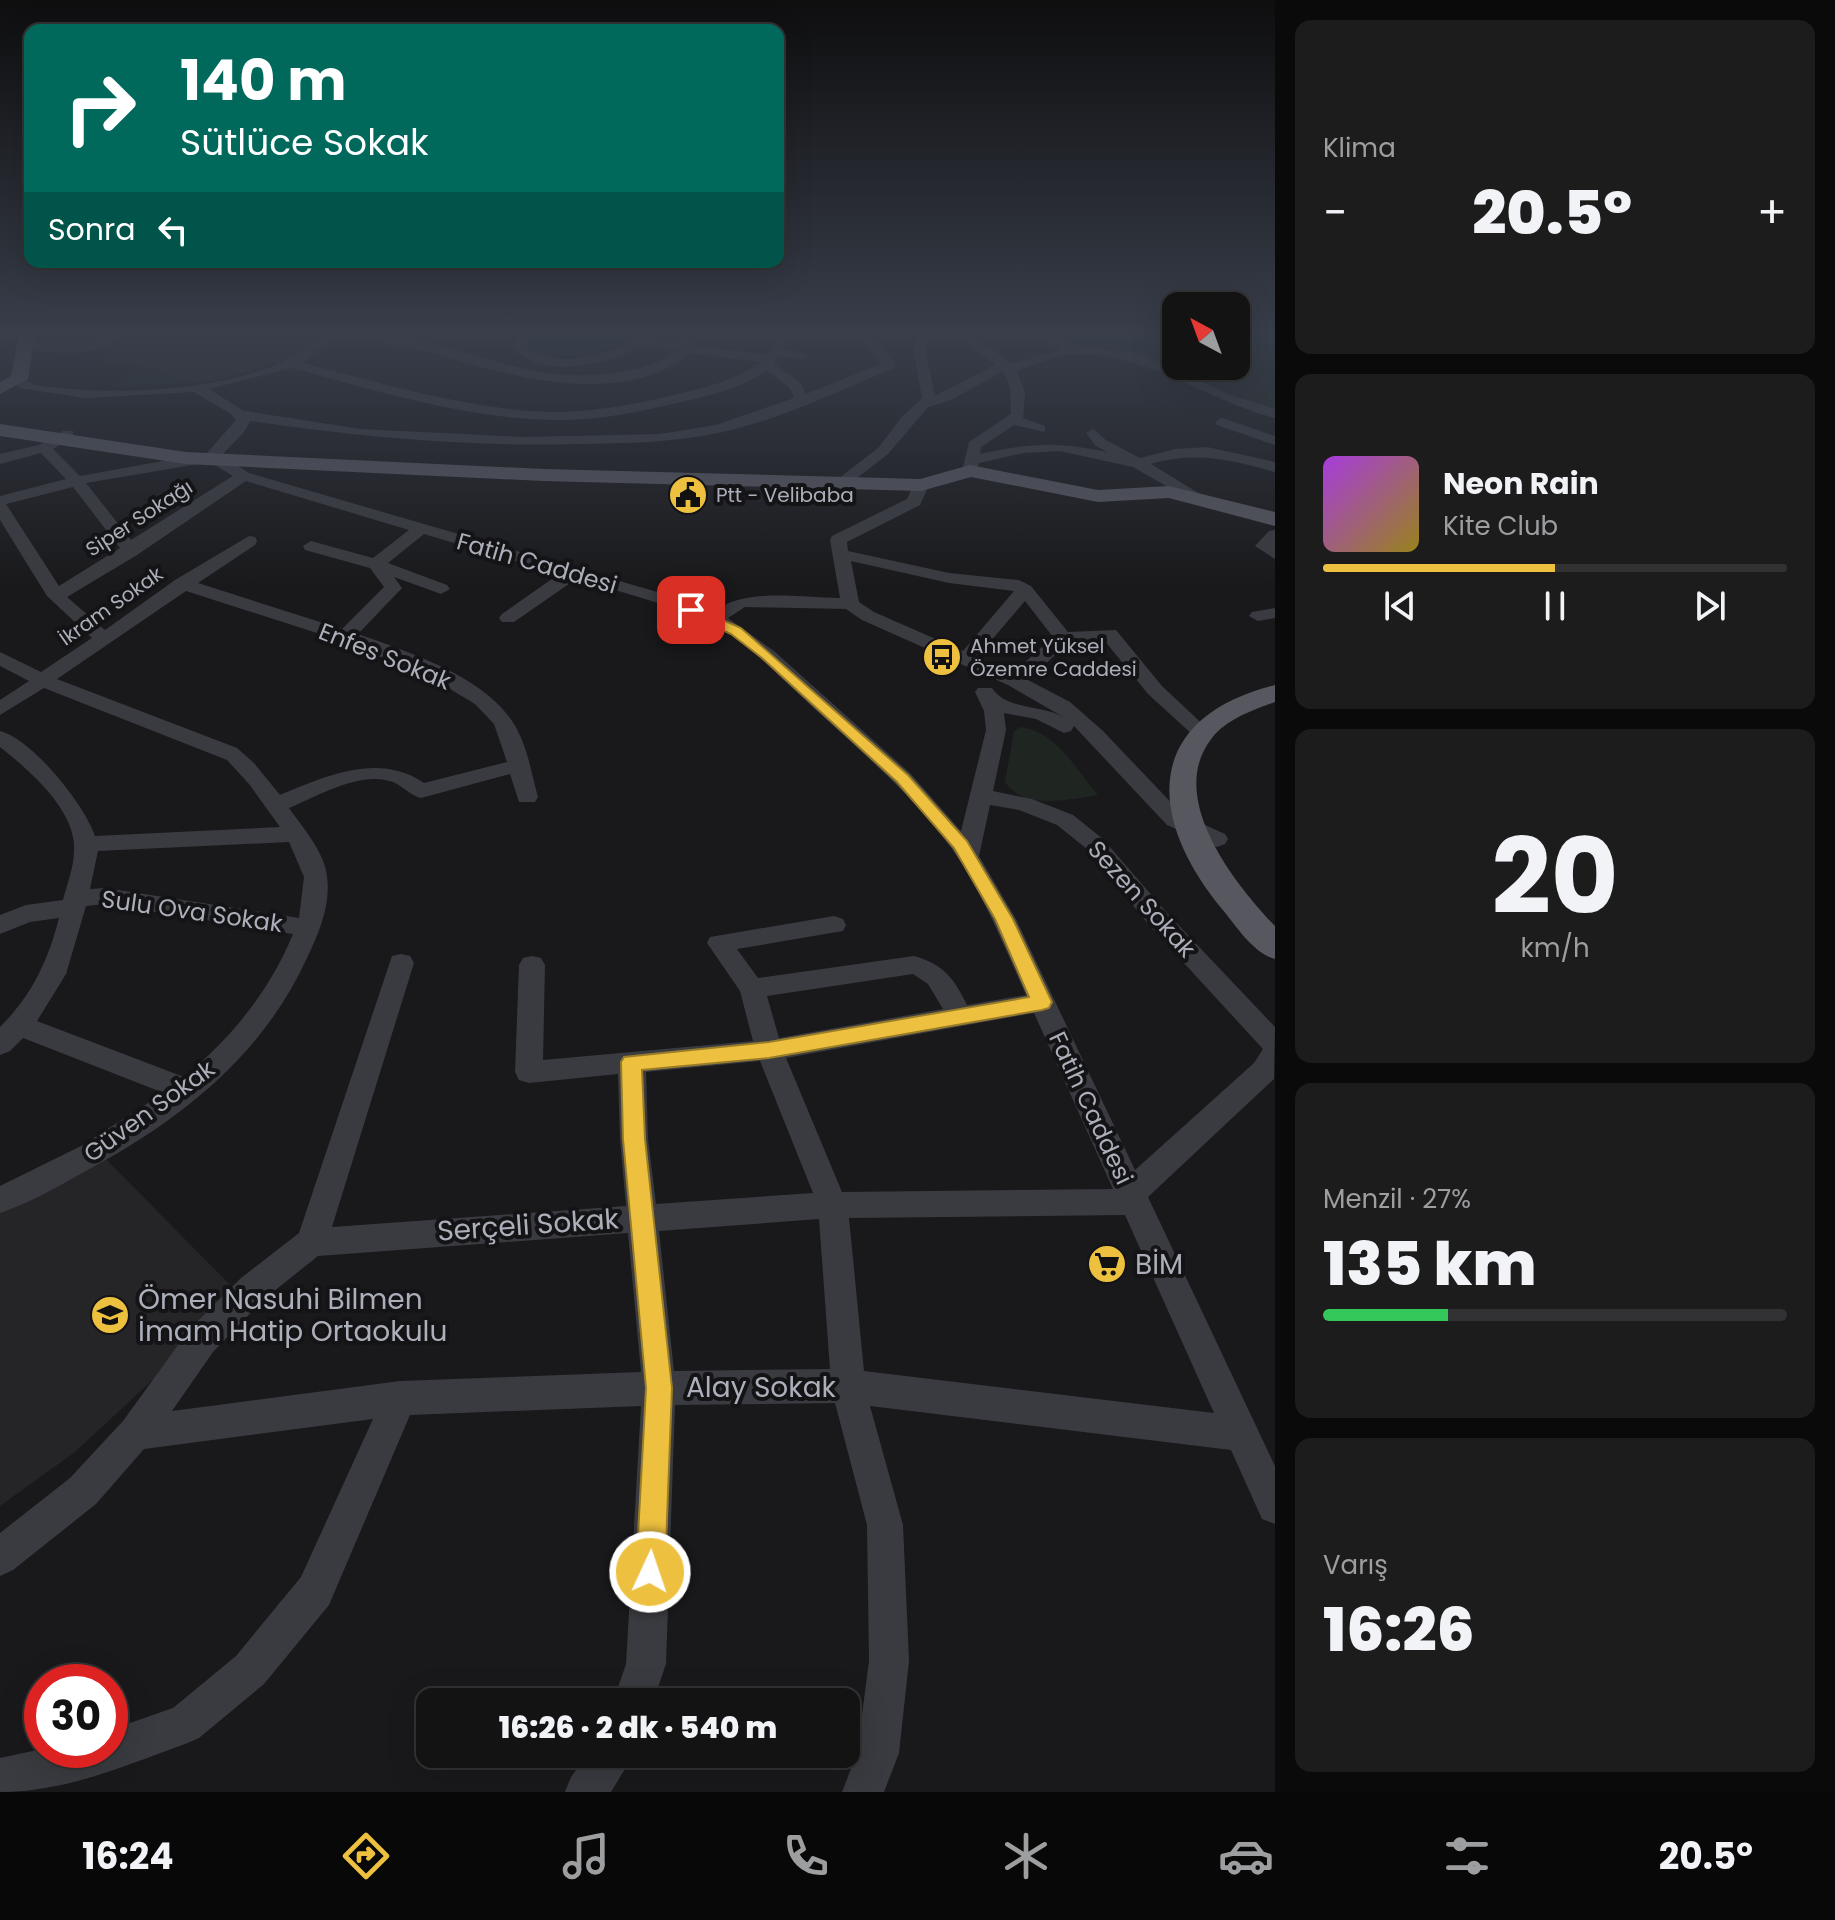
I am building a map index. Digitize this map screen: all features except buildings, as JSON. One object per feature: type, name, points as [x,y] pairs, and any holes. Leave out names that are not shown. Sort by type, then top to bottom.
[{"type":"main road","points":[[0,427],[57,440],[186,458],[544,475],[921,485],[971,466],[1098,496],[1155,491],[1194,497],[1275,519]]},
{"type":"main road","points":[[1275,693],[1229,712],[1201,732],[1185,764],[1186,809],[1203,837],[1223,857],[1241,886],[1275,923]]},
{"type":"main road","points":[[1275,708],[1237,726],[1215,746],[1205,781],[1203,837],[1207,865],[1230,897],[1275,947]]},
{"type":"street","points":[[0,501],[76,481],[212,457],[239,429],[242,419]]},
{"type":"street","points":[[264,419],[361,433],[586,441],[687,434],[750,419]]},
{"type":"street","points":[[843,482],[869,456],[883,451],[909,419]]},
{"type":"street","points":[[1060,447],[1040,432],[1014,420],[980,438],[974,445],[971,466],[1024,449],[1060,447],[1138,463],[1186,444],[1231,453],[1275,467]]},
{"type":"street","points":[[1222,422],[1275,441]]},
{"type":"street","points":[[1093,433],[1101,443],[1194,497]]},
{"type":"street","points":[[0,459],[57,440],[76,481],[131,551]]},
{"type":"street","name":"Fatih Caddesi","points":[[212,457],[244,476],[665,600],[717,619],[767,655],[903,779],[967,856],[1004,919],[1275,1506]]},
{"type":"street","name":"Siper Sokağı","points":[[56,596],[131,551],[244,476]]},
{"type":"street","points":[[850,604],[838,540],[914,502],[921,485]]},
{"type":"street","points":[[0,507],[56,596],[105,640]]},
{"type":"street","points":[[376,564],[420,529]]},
{"type":"street","points":[[1275,535],[1263,546],[1275,554]]},
{"type":"street","name":"İkram Sokak","points":[[0,709],[249,541]]},
{"type":"street","points":[[311,546],[376,564],[441,589]]},
{"type":"street","points":[[840,554],[949,578],[1013,584],[1025,590],[1063,638]]},
{"type":"street","points":[[344,637],[393,588],[376,564]]},
{"type":"street","points":[[508,618],[573,573]]},
{"type":"street","name":"Enfes Sokak","points":[[181,584],[344,637],[446,676],[492,708],[504,724],[527,797]]},
{"type":"street","points":[[965,660],[1025,590]]},
{"type":"street","points":[[717,619],[730,607],[743,602],[850,604],[868,616],[965,660],[1020,692],[1038,711],[1062,725],[1168,830],[1203,837]]},
{"type":"street","points":[[988,698],[1006,708],[1063,638],[1109,634],[1155,690],[1201,732]]},
{"type":"street","points":[[945,652],[977,677],[994,711],[996,730],[967,856]]},
{"type":"street","name":"Güven Sokak","points":[[0,658],[41,682],[163,726],[238,758],[296,834],[314,868],[315,911],[295,964],[264,1012],[239,1042],[187,1090],[70,1168],[0,1200]]},
{"type":"street","points":[[996,730],[1020,692]]},
{"type":"street","points":[[0,737],[28,757],[62,798],[87,844],[64,953],[41,997],[10,1035],[187,1090]]},
{"type":"street","points":[[274,806],[321,787],[355,778],[397,775],[421,791],[517,766]]},
{"type":"street","name":"Sezen Sokak","points":[[982,796],[1024,804],[1065,820],[1095,844],[1158,919],[1275,1044]]},
{"type":"street","points":[[87,844],[296,834]]},
{"type":"street","name":"Sulu Ova Sokak","points":[[0,925],[26,914],[105,896],[308,928]]},
{"type":"street","points":[[834,925],[719,943],[752,989],[769,1050],[833,1205],[848,1386],[885,1525],[889,1661],[878,1753],[863,1792]]},
{"type":"street","points":[[0,1557],[83,1491],[135,1433],[201,1341],[252,1289],[312,1242],[401,963]]},
{"type":"street","points":[[532,965],[529,1072],[769,1050],[1042,1002]]},
{"type":"street","points":[[752,989],[914,965],[931,969],[941,978],[959,1015]]},
{"type":"street","points":[[1133,1198],[1264,1071],[1275,1054]]},
{"type":"street","points":[[632,1062],[634,1139],[659,1388],[646,1664],[638,1688]]},
{"type":"street","name":"Serçeli Sokak","points":[[312,1242],[644,1216],[833,1205],[1133,1198]]},
{"type":"street","name":"Alay Sokak","points":[[135,1433],[400,1398],[659,1388],[848,1386],[1242,1434]]},
{"type":"street","points":[[0,1779],[80,1761],[185,1724],[250,1670],[315,1591],[400,1398]]},
{"type":"street","points":[[586,1792],[603,1768]]},
{"type":"shaded area","points":[[1020,727],[1033,730],[1055,744],[1098,795],[1048,801],[1024,797],[1013,791],[1005,782],[1014,731]]},
{"type":"shaded area","name":"Ömer Nasuhi Bilmen İmam Hatip Ortaokulu","points":[[96,1149],[239,1294],[201,1335],[75,1452],[0,1506],[0,1198]]},
{"type":"place","name":"Ptt - Velibaba","points":[[688,495]]},
{"type":"place","name":"Ahmet Yüksel Özemre Caddesi","points":[[942,657]]},
{"type":"place","name":"BİM","points":[[1107,1264]]},
{"type":"place","name":"Ömer Nasuhi Bilmen İmam Hatip Ortaokulu","points":[[110,1315]]},
{"type":"route","points":[[650,1572],[659,1388],[634,1139],[632,1062],[769,1050],[1042,1002],[1004,919],[961,845],[903,779],[767,655],[717,619],[691,610]]}]
